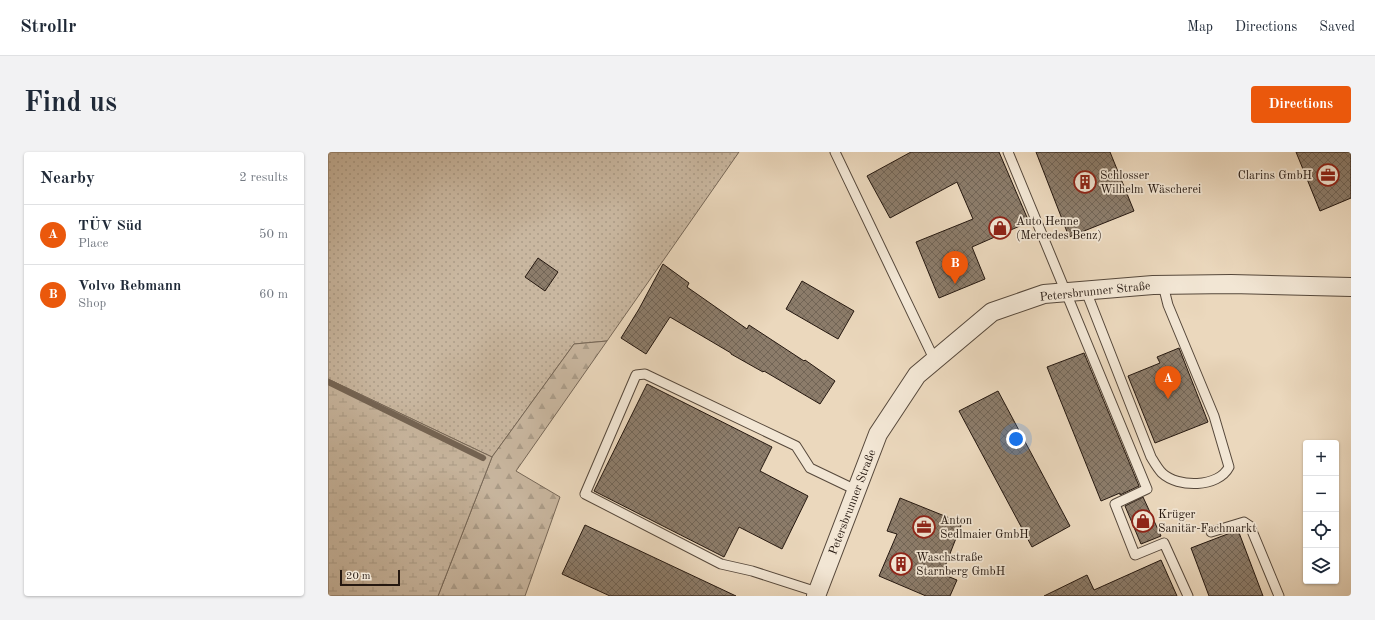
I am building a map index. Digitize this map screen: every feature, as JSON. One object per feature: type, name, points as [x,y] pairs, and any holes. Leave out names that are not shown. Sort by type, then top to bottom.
[{"type":"street","name":"Petersbrunner Straße","points":[[817,594],[878,434],[917,375],[992,312],[1044,294],[1163,285],[1231,284],[1351,287]]},
{"type":"lane","points":[[835,152],[935,361]]},
{"type":"lane","points":[[1008,152],[1147,489],[1115,504],[1135,555],[1164,543],[1188,596]]},
{"type":"lane","points":[[1086,291],[1151,457],[1161,473],[1175,481],[1198,483],[1212,482],[1226,474],[1229,467],[1214,416],[1168,305],[1163,285]]},
{"type":"lane","points":[[817,594],[752,571],[721,564],[585,494],[636,375],[645,374],[796,446],[810,468],[856,490]]},
{"type":"lane","points":[[1211,532],[1244,522],[1250,526],[1279,596]]},
{"type":"green space","points":[[328,152],[739,152],[607,341],[574,344],[492,457],[328,379]]},
{"type":"green space","points":[[607,341],[516,471],[560,497],[525,596],[438,596],[492,457],[574,344]]},
{"type":"green space","points":[[328,379],[492,457],[438,596],[328,596]]},
{"type":"building","points":[[911,152],[999,152],[1029,222],[972,247],[985,279],[939,298],[916,242],[973,219],[957,182],[890,218],[867,176]]},
{"type":"building","name":"Schlosser Wilhelm Wäscherei","points":[[1036,152],[1110,152],[1134,211],[1069,237]]},
{"type":"building","name":"Clarins GmbH","points":[[1296,152],[1351,152],[1351,198],[1320,211]]},
{"type":"building","points":[[538,258],[558,272],[545,291],[525,277]]},
{"type":"building","points":[[663,264],[689,283],[687,287],[747,329],[749,325],[804,361],[805,360],[835,381],[820,404],[764,371],[763,372],[731,354],[670,317],[646,354],[621,338],[639,309]]},
{"type":"building","points":[[802,281],[854,311],[838,339],[786,309]]},
{"type":"building","points":[[1179,348],[1208,422],[1155,443],[1128,376],[1160,363],[1157,357]]},
{"type":"building","points":[[1084,353],[1139,486],[1120,495],[1120,493],[1101,501],[1047,367]]},
{"type":"building","points":[[647,384],[772,447],[760,471],[808,496],[782,549],[739,527],[724,557],[594,491]]},
{"type":"building","points":[[998,391],[1070,526],[1032,547],[959,411]]},
{"type":"building","name":"Krüger Sanitär-Fachmarkt","points":[[1143,497],[1161,536],[1141,544],[1125,506]]},
{"type":"building","points":[[900,498],[962,523],[942,574],[957,580],[950,596],[926,596],[879,576],[897,534],[887,531]]},
{"type":"building","points":[[585,525],[736,596],[610,596],[562,574]]},
{"type":"building","points":[[1238,530],[1263,596],[1209,596],[1191,548]]},
{"type":"building","points":[[1161,560],[1177,596],[1044,596],[1087,575],[1094,590]]},
{"type":"waterway","points":[[328,382],[483,458]]},
{"type":"place","name":"Clarins GmbH","points":[[1328,175]]},
{"type":"place","name":"Schlosser Wilhelm Wäscherei","points":[[1085,182]]},
{"type":"place","name":"Auto Henne (Mercedes Benz)","points":[[1000,228]]},
{"type":"place","name":"Volvo Rebmann","points":[[955,284]]},
{"type":"place","name":"TÜV Süd","points":[[1168,399]]},
{"type":"place","name":"Krüger Sanitär-Fachmarkt","points":[[1143,521]]},
{"type":"place","name":"Anton Sedlmaier GmbH","points":[[924,527]]},
{"type":"place","name":"Waschstraße Starnberg GmbH","points":[[901,564]]}]
